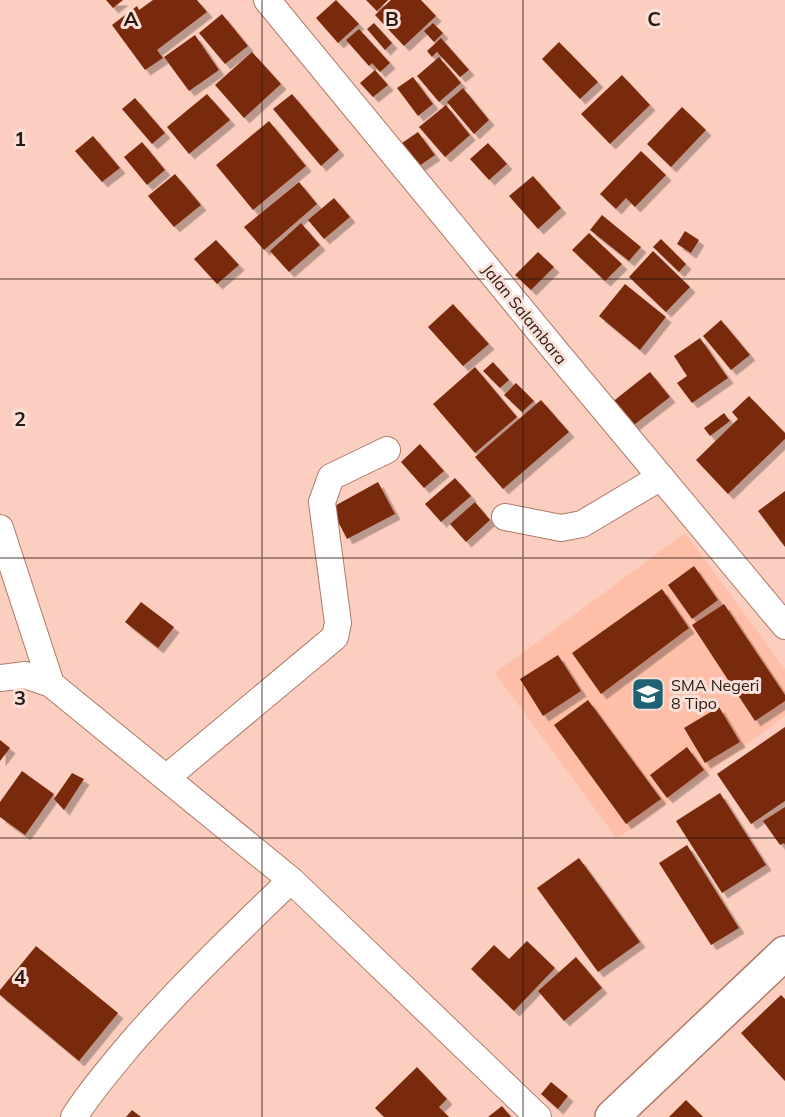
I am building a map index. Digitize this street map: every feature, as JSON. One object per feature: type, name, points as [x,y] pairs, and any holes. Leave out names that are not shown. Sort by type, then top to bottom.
[{"type":"highway","points":[[612,1117],[785,953]]},
{"type":"street","name":"Jalan Salambara","points":[[267,0],[785,626]]},
{"type":"street","points":[[166,778],[335,637],[338,623],[322,502],[331,477],[387,450]]},
{"type":"street","points":[[506,517],[561,528],[582,524],[661,477]]},
{"type":"street","points":[[0,528],[51,684]]},
{"type":"street","points":[[0,678],[25,675],[51,684],[291,880],[538,1117]]},
{"type":"street","points":[[74,1117],[90,1091],[198,970],[291,880]]},
{"type":"shaded area","name":"SMA Negeri 8 Tipo","points":[[685,533],[785,669],[785,716],[617,839],[495,673]]},
{"type":"building","points":[[106,0],[123,0],[113,8]]},
{"type":"building","points":[[153,0],[197,0],[207,12],[157,50],[163,58],[145,70],[112,25],[137,6],[139,10]]},
{"type":"building","points":[[336,0],[359,24],[338,43],[316,18]]},
{"type":"building","points":[[366,0],[388,0],[377,11]]},
{"type":"building","points":[[391,0],[421,0],[436,16],[404,46],[375,15]]},
{"type":"building","points":[[222,14],[248,46],[225,64],[199,33]]},
{"type":"building","points":[[374,23],[392,43],[385,50],[367,29]]},
{"type":"building","points":[[433,23],[443,33],[434,42],[424,31]]},
{"type":"building","points":[[359,29],[390,63],[380,72],[372,63],[369,66],[346,40]]},
{"type":"building","points":[[195,35],[219,70],[189,91],[164,57]]},
{"type":"building","points":[[441,38],[469,70],[460,77],[437,52],[432,57],[427,51]]},
{"type":"building","points":[[559,42],[598,82],[580,99],[542,59]]},
{"type":"building","points":[[252,52],[281,84],[244,118],[215,85]]},
{"type":"building","points":[[439,57],[461,83],[439,102],[417,76]]},
{"type":"building","points":[[375,70],[388,85],[373,97],[360,83]]},
{"type":"building","points":[[622,75],[650,105],[610,144],[581,114]]},
{"type":"building","points":[[413,77],[433,104],[418,116],[397,88]]},
{"type":"building","points":[[463,88],[489,120],[474,134],[447,102]]},
{"type":"building","points":[[207,94],[230,120],[189,154],[167,127]]},
{"type":"building","points":[[292,94],[339,150],[321,166],[273,109]]},
{"type":"building","points":[[135,98],[165,133],[152,144],[122,109]]},
{"type":"building","points":[[446,105],[470,135],[445,157],[419,127]]},
{"type":"building","points":[[682,107],[706,130],[671,167],[647,144]]},
{"type":"building","points":[[269,121],[306,166],[253,210],[216,165]]},
{"type":"building","points":[[418,132],[435,155],[419,166],[402,143]]},
{"type":"building","points":[[93,136],[120,168],[102,182],[75,151]]},
{"type":"building","points":[[142,142],[165,170],[147,185],[124,157]]},
{"type":"building","points":[[488,143],[507,164],[489,180],[470,159]]},
{"type":"building","points":[[641,151],[666,175],[635,207],[626,198],[616,209],[600,194]]},
{"type":"building","points":[[175,174],[201,205],[174,227],[148,196]]},
{"type":"building","points":[[533,176],[561,208],[538,229],[509,196]]},
{"type":"building","points":[[299,182],[317,204],[264,250],[244,227]]},
{"type":"building","points":[[334,198],[350,217],[324,239],[308,220]]},
{"type":"building","points":[[602,215],[641,247],[629,261],[590,230]]},
{"type":"building","points":[[301,223],[320,245],[289,272],[270,251]]},
{"type":"building","points":[[685,231],[699,240],[691,253],[677,244]]},
{"type":"building","points":[[589,233],[622,264],[605,281],[572,250]]},
{"type":"building","points":[[661,239],[686,264],[679,272],[653,247]]},
{"type":"building","points":[[216,240],[239,265],[217,284],[194,259]]},
{"type":"building","points":[[653,251],[690,287],[666,312],[629,277]]},
{"type":"building","points":[[538,252],[554,267],[531,290],[515,275]]},
{"type":"building","points":[[625,284],[666,317],[640,350],[599,316]]},
{"type":"building","points":[[453,304],[489,344],[463,366],[428,327]]},
{"type":"building","points":[[721,320],[750,355],[731,370],[703,336]]},
{"type":"building","points":[[700,338],[728,378],[692,403],[677,383],[687,376],[674,356]]},
{"type":"building","points":[[493,362],[509,380],[500,388],[483,371]]},
{"type":"building","points":[[475,367],[517,417],[475,453],[433,404]]},
{"type":"building","points":[[650,372],[670,397],[630,428],[611,403]]},
{"type":"building","points":[[516,383],[534,401],[522,412],[504,395]]},
{"type":"building","points":[[749,396],[785,433],[785,439],[728,494],[696,460],[738,419],[732,412]]},
{"type":"building","points":[[541,400],[569,432],[503,489],[475,457]]},
{"type":"building","points":[[724,413],[730,421],[710,436],[704,428]]},
{"type":"building","points":[[420,444],[444,471],[424,488],[401,462]]},
{"type":"building","points":[[455,478],[471,496],[441,522],[425,504]]},
{"type":"building","points":[[378,482],[395,514],[347,539],[331,508]]},
{"type":"building","points":[[785,491],[785,547],[758,511]]},
{"type":"building","points":[[475,502],[490,520],[466,542],[450,524]]},
{"type":"building","points":[[694,566],[718,600],[692,619],[668,585]]},
{"type":"building","points":[[662,589],[689,628],[601,694],[572,653]]},
{"type":"building","points":[[141,602],[174,627],[158,648],[125,622]]},
{"type":"building","points":[[724,604],[785,695],[785,701],[755,721],[692,625]]},
{"type":"building","points":[[558,655],[581,691],[543,716],[520,679]]},
{"type":"building","points":[[588,700],[661,799],[626,824],[554,725]]},
{"type":"building","points":[[719,707],[740,742],[705,763],[684,728]]},
{"type":"building","points":[[785,727],[785,801],[751,824],[717,774]]},
{"type":"building","points":[[0,740],[10,748],[0,761]]},
{"type":"building","points":[[687,747],[704,770],[667,798],[650,775]]},
{"type":"building","points":[[22,771],[54,794],[25,835],[0,817],[0,802]]},
{"type":"building","points":[[72,773],[84,779],[64,810],[54,799]]},
{"type":"building","points":[[720,793],[766,865],[722,893],[676,821]]},
{"type":"building","points":[[785,807],[785,845],[784,843],[780,845],[763,821]]},
{"type":"building","points":[[687,845],[739,928],[711,945],[659,863]]},
{"type":"building","points":[[579,858],[640,942],[598,972],[537,888]]},
{"type":"building","points":[[527,941],[555,968],[514,1011],[471,969],[494,945],[509,959]]},
{"type":"building","points":[[36,946],[118,1013],[79,1061],[0,995],[0,990]]},
{"type":"building","points":[[576,957],[602,988],[564,1021],[538,991]]},
{"type":"building","points":[[781,995],[785,999],[785,1081],[741,1033]]},
{"type":"building","points":[[417,1067],[447,1099],[439,1107],[449,1117],[384,1117],[375,1108]]},
{"type":"building","points":[[551,1082],[568,1096],[558,1109],[541,1094]]},
{"type":"building","points":[[686,1100],[703,1117],[669,1117]]},
{"type":"building","points":[[502,1106],[511,1117],[488,1117]]},
{"type":"building","points":[[132,1110],[141,1117],[126,1117]]},
{"type":"place","name":"SMA Negeri 8 Tipo","points":[[648,694]]}]
